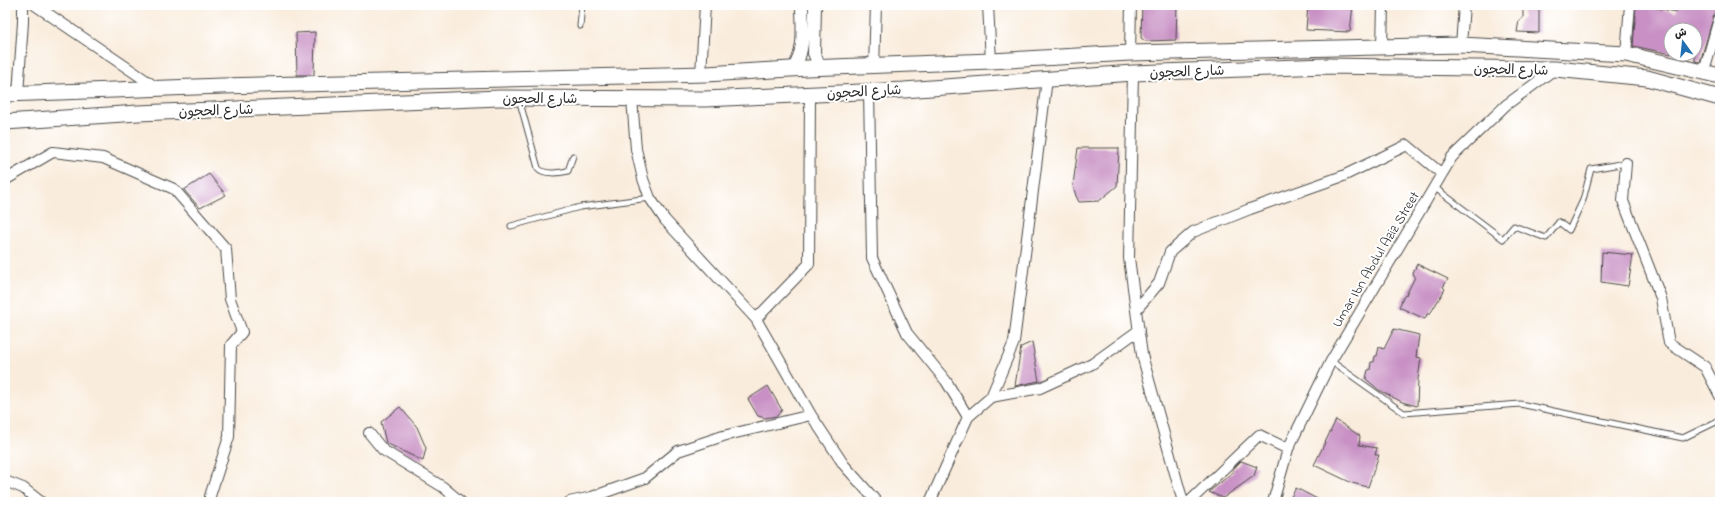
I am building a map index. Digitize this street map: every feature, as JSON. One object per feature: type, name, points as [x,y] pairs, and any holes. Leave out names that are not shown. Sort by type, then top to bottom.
[{"type":"main road","name":"شارع الحجون","points":[[11,94],[157,88],[701,74],[793,69],[874,67],[1130,53],[1461,44],[1626,54],[1720,76]]},
{"type":"main road","name":"شارع الحجون","points":[[5,122],[138,113],[518,98],[704,99],[869,91],[1133,73],[1325,66],[1555,69],[1647,78],[1720,98]]},
{"type":"street","points":[[11,94],[23,22],[23,5]]},
{"type":"street","points":[[35,5],[157,88]]},
{"type":"street","points":[[701,74],[705,5]]},
{"type":"street","points":[[793,69],[801,52],[802,5]]},
{"type":"street","points":[[815,5],[814,53],[820,68]]},
{"type":"street","points":[[874,67],[876,5]]},
{"type":"street","points":[[988,5],[991,61]]},
{"type":"street","points":[[1130,53],[1131,5]]},
{"type":"street","points":[[1382,47],[1383,5]]},
{"type":"street","points":[[1461,44],[1464,5]]},
{"type":"street","points":[[1626,54],[1630,5]]},
{"type":"street","points":[[1704,72],[1717,35],[1720,15]]},
{"type":"street","name":"Umar Ibn Abdul Aziz Street","points":[[1273,502],[1288,449],[1331,361],[1452,156],[1506,105],[1555,69]]},
{"type":"street","points":[[1133,73],[1129,258],[1142,355],[1182,502]]},
{"type":"street","points":[[930,502],[968,417],[991,397],[1014,342],[1047,79]]},
{"type":"street","points":[[869,91],[872,258],[907,333],[946,381],[968,417]]},
{"type":"street","points":[[756,319],[809,264],[810,94]]},
{"type":"street","points":[[632,99],[636,150],[643,179],[650,198],[665,220],[756,319],[811,414],[844,465],[877,502]]},
{"type":"street","points":[[1136,310],[1159,283],[1170,252],[1193,232],[1250,209],[1344,176],[1407,145],[1442,174]]},
{"type":"street","points":[[5,180],[53,152],[103,158],[174,189],[226,249],[230,299],[242,332],[231,346],[229,437],[210,496],[210,502]]},
{"type":"street","points":[[1626,163],[1623,201],[1661,298],[1669,343],[1705,367],[1720,396]]},
{"type":"street","points":[[991,397],[1040,388],[1092,364],[1139,330]]},
{"type":"street","points":[[569,502],[592,497],[645,478],[678,451],[723,436],[811,414]]},
{"type":"street","points":[[369,433],[384,450],[443,487],[461,502]]},
{"type":"street","points":[[1189,502],[1259,435],[1288,449]]},
{"type":"street","points":[[5,480],[23,488],[41,502]]},
{"type":"lane","points":[[580,26],[582,5]]},
{"type":"lane","points":[[518,98],[540,171],[568,171],[573,156]]},
{"type":"lane","points":[[1434,188],[1503,239],[1514,226],[1546,238],[1560,222],[1569,230],[1583,200],[1591,169],[1626,163]]},
{"type":"lane","points":[[511,226],[580,206],[650,198]]},
{"type":"lane","points":[[1331,361],[1404,413],[1520,404],[1683,438],[1720,420]]},
{"type":"building","points":[[1142,5],[1177,5],[1176,40],[1145,41],[1141,38]]},
{"type":"building","points":[[1308,5],[1353,5],[1350,32],[1306,30]]},
{"type":"building","points":[[1523,5],[1539,5],[1539,33],[1517,32],[1519,20],[1523,18]]},
{"type":"building","points":[[1636,5],[1644,5],[1676,12],[1678,5],[1717,5],[1703,52],[1703,22],[1663,22],[1663,52],[1633,46]]},
{"type":"building","points":[[315,32],[314,75],[297,75],[296,33]]},
{"type":"building","points":[[1078,148],[1119,148],[1117,186],[1099,201],[1079,202],[1076,196],[1073,185]]},
{"type":"building","points":[[209,174],[226,195],[200,208],[184,190]]},
{"type":"building","points":[[1602,252],[1633,255],[1628,286],[1601,282]]},
{"type":"building","points":[[1417,264],[1448,279],[1443,287],[1445,289],[1430,314],[1427,314],[1425,319],[1399,307],[1415,277],[1413,273]]},
{"type":"building","points":[[1394,329],[1419,335],[1416,357],[1421,358],[1418,379],[1417,406],[1402,402],[1379,390],[1366,379],[1368,370],[1370,370],[1371,362],[1374,362],[1379,347],[1384,349]]},
{"type":"building","points":[[1032,342],[1039,381],[1015,386],[1021,347]]},
{"type":"building","points":[[768,386],[782,410],[777,416],[765,418],[758,416],[748,399]]},
{"type":"building","points":[[400,407],[417,427],[426,448],[423,461],[386,443],[381,422]]},
{"type":"building","points":[[1336,420],[1360,436],[1359,445],[1377,448],[1375,455],[1379,455],[1368,487],[1352,483],[1314,465]]},
{"type":"building","points":[[1241,461],[1257,467],[1254,476],[1223,498],[1209,492],[1233,472],[1233,469]]},
{"type":"building","points":[[1296,488],[1323,502],[1288,502]]}]
